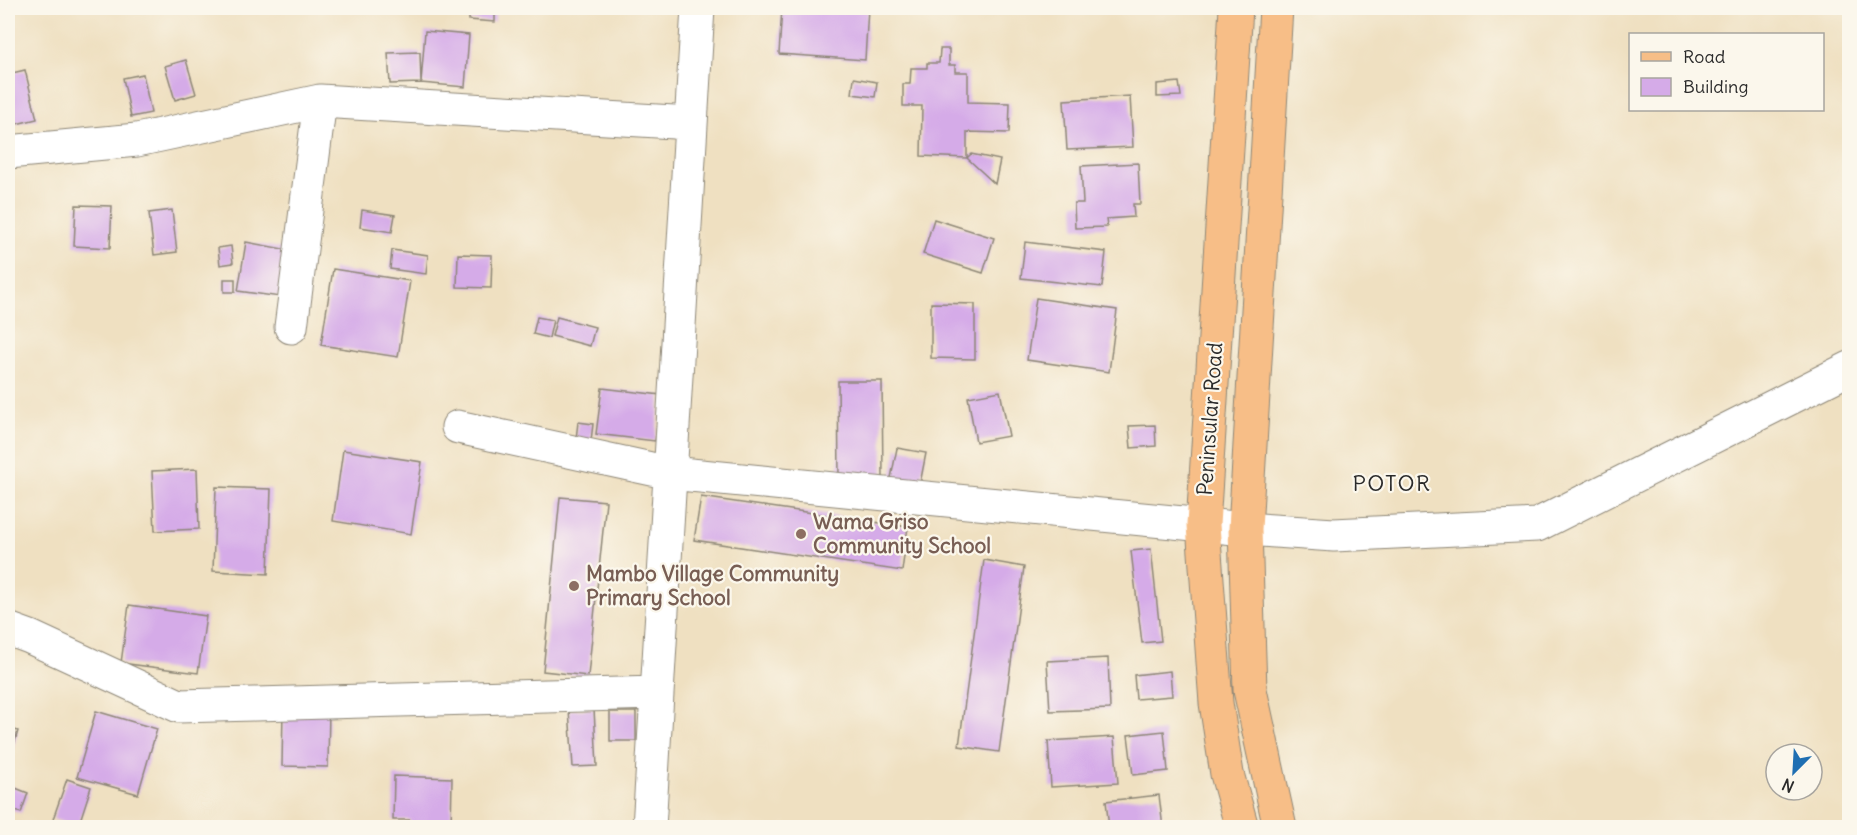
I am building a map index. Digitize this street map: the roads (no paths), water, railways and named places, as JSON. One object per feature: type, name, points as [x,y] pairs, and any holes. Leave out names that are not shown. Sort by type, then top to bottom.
[{"type":"main road","name":"Peninsular Road","points":[[1236,8],[1203,525],[1216,703],[1227,774],[1242,828]]},
{"type":"main road","name":"Peninsular Road","points":[[1276,8],[1245,529],[1250,690],[1280,828]]},
{"type":"street","points":[[649,828],[698,8]]},
{"type":"street","points":[[8,152],[137,140],[320,102],[691,123]]},
{"type":"street","points":[[291,327],[320,102]]},
{"type":"street","points":[[458,427],[670,472],[1245,529],[1334,535],[1537,525],[1850,368]]},
{"type":"street","points":[[8,629],[179,706],[657,693]]},
{"type":"place","name":"Wama Griso Community School","points":[[801,534]]},
{"type":"place","name":"Mambo Village Community Primary School","points":[[574,586]]},
{"type":"district","name":"POTOR","points":[[1392,483]]}]
